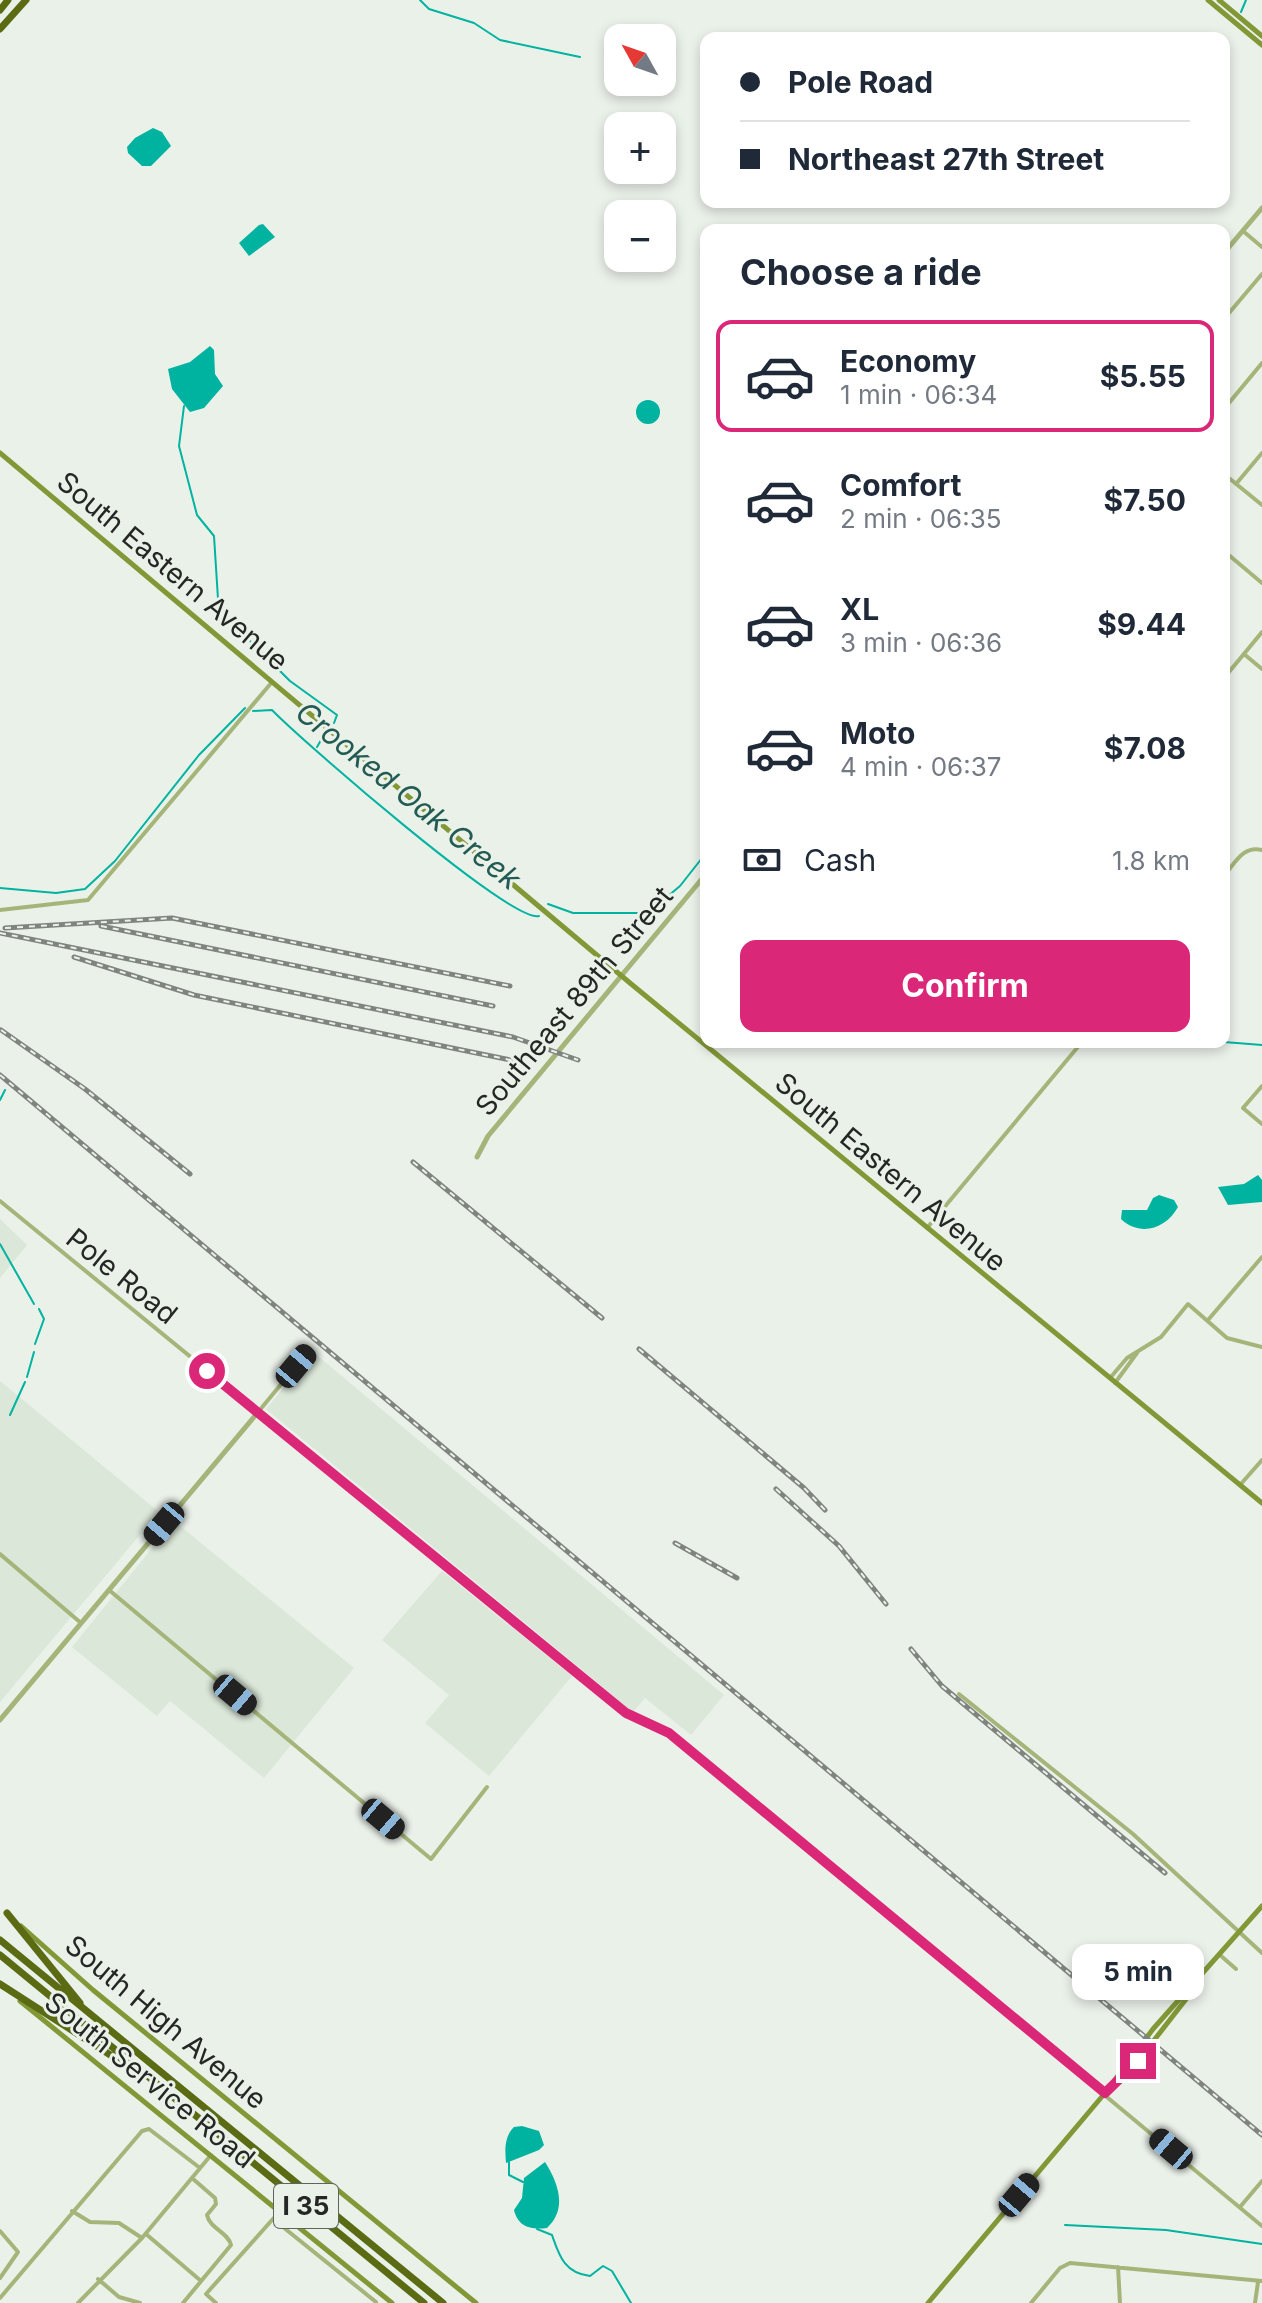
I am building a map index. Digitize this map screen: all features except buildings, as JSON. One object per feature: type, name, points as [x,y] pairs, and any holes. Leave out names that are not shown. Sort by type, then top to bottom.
[{"type":"highway","points":[[0,10],[8,0]]},
{"type":"highway","points":[[0,29],[26,0]]},
{"type":"highway","points":[[3,1911],[65,1981],[86,2011]]},
{"type":"highway","name":"I 35","points":[[0,1940],[443,2303]]},
{"type":"highway","name":"I 35","points":[[0,1955],[424,2303]]},
{"type":"highway","points":[[0,1984],[157,2085]]},
{"type":"main road","points":[[1208,0],[1262,45]]},
{"type":"main road","points":[[1219,0],[1262,36]]},
{"type":"main road","name":"South Eastern Avenue","points":[[0,453],[700,1040]]},
{"type":"main road","name":"South Eastern Avenue","points":[[709,1048],[1262,1503]]},
{"type":"main road","points":[[928,2303],[1105,2093],[1113,2089],[1148,2048],[1262,1906]]},
{"type":"main road","name":"South High Avenue","points":[[3,1911],[93,1990],[476,2303]]},
{"type":"main road","name":"South Service Road","points":[[0,1984],[392,2303]]},
{"type":"street","points":[[1230,246],[1262,208]]},
{"type":"street","points":[[1243,231],[1262,247]]},
{"type":"street","points":[[1230,312],[1262,274]]},
{"type":"street","points":[[1230,402],[1262,363]]},
{"type":"street","points":[[1236,484],[1262,453]]},
{"type":"street","points":[[1230,479],[1262,505]]},
{"type":"street","points":[[1230,556],[1262,583]]},
{"type":"street","points":[[1230,671],[1262,632]]},
{"type":"street","points":[[1244,654],[1262,669]]},
{"type":"street","points":[[0,910],[88,900],[273,681]]},
{"type":"street","points":[[1230,869],[1242,854],[1255,848],[1262,850]]},
{"type":"street","name":"Southeast 89th Street","points":[[477,1157],[488,1136],[700,881]]},
{"type":"street","points":[[927,1228],[1077,1048]]},
{"type":"street","points":[[1262,1086],[1243,1108],[1262,1124]]},
{"type":"street","name":"Pole Road","points":[[0,1201],[626,1713],[669,1733],[1262,2226]]},
{"type":"street","points":[[1208,1320],[1262,1257]]},
{"type":"street","points":[[1112,1381],[1127,1358],[1161,1337],[1188,1304],[1227,1338],[1262,1347]]},
{"type":"street","points":[[0,1720],[310,1349]]},
{"type":"street","points":[[1240,1485],[1262,1460]]},
{"type":"street","points":[[0,1554],[81,1623]]},
{"type":"street","points":[[109,1590],[431,1859],[487,1787]]},
{"type":"street","points":[[959,1694],[1133,1834],[1262,1953]]},
{"type":"street","points":[[1220,1955],[1236,1969]]},
{"type":"street","points":[[0,2298],[146,2129],[200,2168]]},
{"type":"street","points":[[78,2303],[98,2279],[144,2236],[211,2155]]},
{"type":"street","points":[[183,2303],[231,2245],[209,2222],[207,2215],[216,2204],[215,2198],[192,2178]]},
{"type":"street","points":[[1240,2207],[1262,2181]]},
{"type":"street","points":[[216,2303],[206,2294],[273,2219],[277,2209]]},
{"type":"street","points":[[72,2211],[90,2222],[119,2223],[144,2236],[201,2281]]},
{"type":"street","points":[[273,2219],[376,2302],[382,2295]]},
{"type":"street","points":[[0,2231],[18,2252],[0,2278]]},
{"type":"street","points":[[1031,2303],[1065,2264],[1260,2281],[1255,2303]]},
{"type":"street","points":[[1118,2267],[1120,2303]]},
{"type":"street","points":[[98,2279],[119,2297],[140,2303]]},
{"type":"shaded area","points":[[0,1219],[27,1245],[0,1278]]},
{"type":"shaded area","points":[[313,1352],[724,1695],[691,1735],[645,1698],[633,1712],[266,1409]]},
{"type":"shaded area","points":[[0,1381],[159,1512],[0,1702]]},
{"type":"shaded area","points":[[174,1521],[354,1668],[264,1778],[170,1701],[157,1716],[72,1647]]},
{"type":"shaded area","points":[[442,1571],[572,1676],[489,1776],[425,1723],[449,1695],[382,1640]]},
{"type":"water","points":[[153,128],[162,132],[171,146],[151,166],[142,166],[128,153],[127,147],[135,138]]},
{"type":"water","points":[[263,224],[275,237],[249,256],[239,243]]},
{"type":"water","points":[[210,346],[214,350],[215,374],[223,386],[204,408],[190,412],[172,389],[168,369],[190,362]]},
{"type":"water","points":[[648,400],[656,404],[660,412],[656,420],[648,424],[640,420],[636,412],[640,404]]},
{"type":"water","points":[[1258,1175],[1262,1180],[1262,1202],[1228,1205],[1218,1187],[1244,1184]]},
{"type":"water","points":[[1159,1195],[1174,1200],[1178,1207],[1167,1221],[1144,1229],[1128,1225],[1121,1219],[1122,1210],[1147,1210],[1153,1198]]},
{"type":"water","points":[[514,2127],[539,2131],[544,2145],[506,2163],[508,2135]]},
{"type":"water","points":[[545,2162],[557,2187],[559,2204],[547,2228],[531,2228],[522,2224],[514,2210],[522,2198],[524,2178]]},
{"type":"waterway","points":[[420,0],[429,9],[474,23],[500,40],[580,57]]},
{"type":"waterway","points":[[1241,12],[1246,0]]},
{"type":"waterway","points":[[184,406],[179,446],[197,515],[214,536],[218,599],[224,615],[290,681],[337,715],[334,723]]},
{"type":"waterway","name":"Crooked Oak Creek","points":[[0,888],[56,893],[85,889],[115,861],[199,755],[245,708]]},
{"type":"waterway","name":"Crooked Oak Creek","points":[[253,711],[272,710],[322,756],[450,862],[521,910],[539,916]]},
{"type":"waterway","points":[[317,747],[324,735]]},
{"type":"waterway","name":"Crooked Oak Creek","points":[[548,904],[573,913],[648,913],[680,886],[700,861]]},
{"type":"waterway","points":[[1230,1042],[1262,1045]]},
{"type":"waterway","points":[[0,1100],[5,1090]]},
{"type":"waterway","points":[[0,1244],[34,1304]]},
{"type":"waterway","points":[[35,1344],[44,1319],[39,1309]]},
{"type":"waterway","points":[[27,1377],[34,1352]]},
{"type":"waterway","points":[[10,1415],[25,1382]]},
{"type":"waterway","points":[[509,2162],[509,2175],[523,2182]]},
{"type":"waterway","points":[[1065,2225],[1166,2230],[1262,2244]]},
{"type":"waterway","points":[[537,2229],[552,2235],[560,2256],[574,2271],[590,2276],[603,2266],[612,2271],[631,2303]]},
{"type":"railway","points":[[5,928],[172,918],[510,986]]},
{"type":"railway","points":[[101,926],[493,1006]]},
{"type":"railway","points":[[0,933],[513,1037],[578,1060]]},
{"type":"railway","points":[[74,957],[194,995],[525,1063]]},
{"type":"railway","points":[[1,1030],[85,1089],[190,1174]]},
{"type":"railway","points":[[0,1075],[1262,2135]]},
{"type":"railway","points":[[413,1162],[602,1318]]},
{"type":"railway","points":[[639,1349],[804,1488],[825,1510]]},
{"type":"railway","points":[[776,1489],[839,1546],[886,1604]]},
{"type":"railway","points":[[675,1543],[737,1578]]},
{"type":"railway","points":[[911,1649],[942,1686],[1165,1873]]},
{"type":"route","points":[[207,1371],[626,1713],[669,1733],[1105,2093],[1113,2089],[1138,2061]]}]
